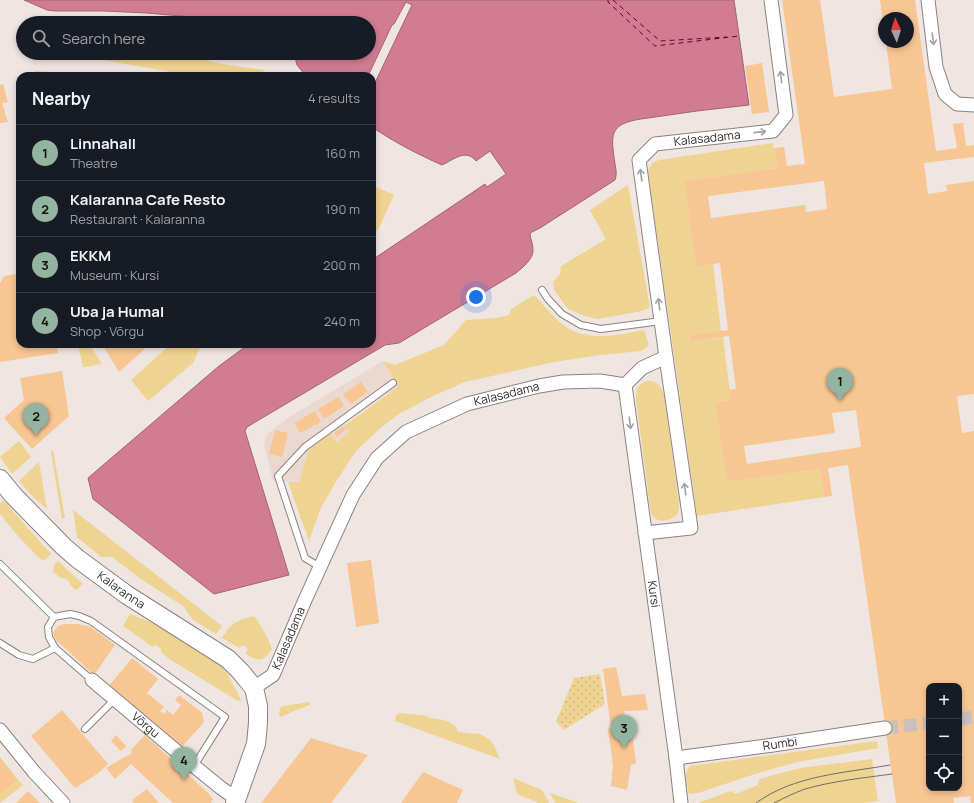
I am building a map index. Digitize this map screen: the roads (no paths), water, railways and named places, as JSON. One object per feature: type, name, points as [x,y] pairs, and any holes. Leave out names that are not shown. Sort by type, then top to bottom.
[{"type":"street","name":"Kalasadama","points":[[645,533],[691,528],[639,160],[655,144],[772,131],[786,115],[771,0]]},
{"type":"street","points":[[928,0],[936,67],[945,94],[957,104],[974,105]]},
{"type":"street","points":[[625,384],[642,368],[666,357]]},
{"type":"street","name":"Kalasadama","points":[[254,688],[273,675],[305,600],[353,495],[377,458],[406,432],[467,404],[539,386],[563,382],[625,384]]},
{"type":"street","name":"Kursi","points":[[625,384],[681,803]]},
{"type":"street","name":"Kalaranna","points":[[4,488],[13,495],[73,555],[127,595],[228,660],[241,672],[254,688]]},
{"type":"street","name":"Võrgu","points":[[92,680],[236,801]]},
{"type":"street","points":[[236,801],[256,744],[258,706],[254,688]]},
{"type":"street","name":"Rumbi","points":[[676,758],[885,728]]},
{"type":"street","points":[[0,730],[34,772],[63,803]]},
{"type":"lane","points":[[542,290],[562,314],[581,325],[601,329],[661,321]]},
{"type":"lane","points":[[320,567],[305,558],[278,476],[305,447],[393,383]]},
{"type":"lane","points":[[0,564],[54,617]]},
{"type":"lane","points":[[92,680],[55,648],[48,637],[48,627],[54,617],[70,614],[91,621],[225,717],[194,766]]},
{"type":"lane","points":[[0,642],[19,655],[33,659],[55,648]]},
{"type":"lane","points":[[85,728],[115,699]]},
{"type":"tunnel","points":[[962,719],[974,717]]},
{"type":"tunnel","points":[[885,728],[926,723]]},
{"type":"tram line","points":[[756,803],[787,786],[820,776],[890,765]]},
{"type":"tram line","points":[[774,803],[805,789],[816,786],[892,774]]},
{"type":"place","name":"Linnahall","points":[[840,401]]},
{"type":"place","name":"Kalaranna Cafe Resto","points":[[36,436]]},
{"type":"place","name":"EKKM","points":[[624,748]]},
{"type":"place","name":"Uba ja Humal","points":[[184,780]]}]
